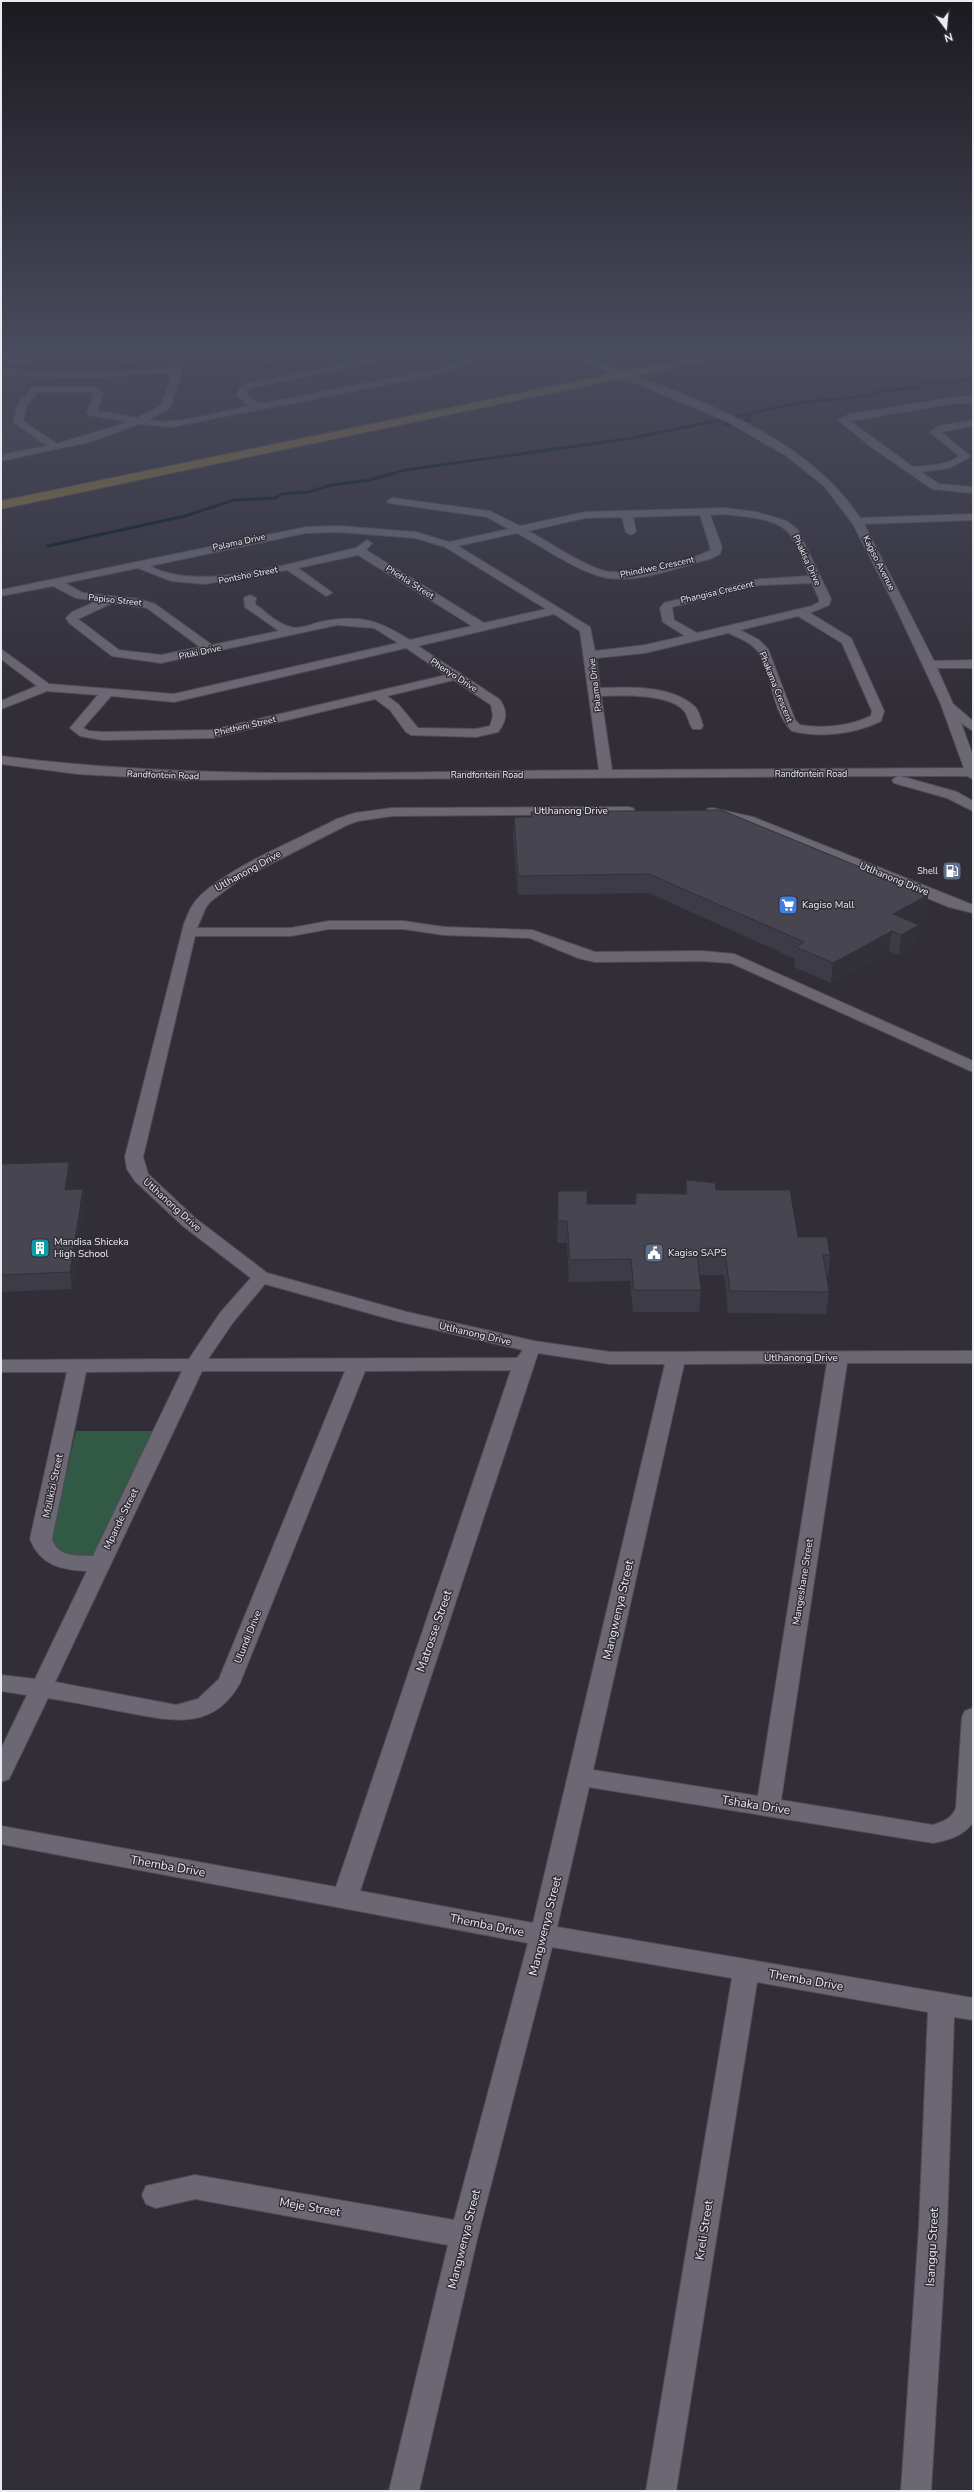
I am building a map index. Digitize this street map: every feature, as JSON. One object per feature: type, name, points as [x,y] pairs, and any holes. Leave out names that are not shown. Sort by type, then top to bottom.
[{"type":"main road","points":[[1,505],[167,470]]},
{"type":"street","name":"Kagiso Avenue","points":[[811,470],[837,492],[858,521],[931,665],[949,707],[973,773]]},
{"type":"street","points":[[911,470],[936,487],[973,490]]},
{"type":"street","points":[[392,501],[408,505],[486,513],[518,529]]},
{"type":"street","name":"Phindiwe Crescent","points":[[518,529],[596,572],[610,576],[625,576],[706,557],[716,552],[704,512]]},
{"type":"street","name":"Phakisa Drive","points":[[449,545],[578,516],[704,512],[745,513],[771,518],[783,523],[794,532],[815,579],[824,595],[825,602],[816,608],[633,652],[591,655]]},
{"type":"street","points":[[627,514],[631,532]]},
{"type":"street","points":[[858,521],[973,517]]},
{"type":"street","name":"Palama Drive","points":[[1,593],[296,531],[332,529],[416,535],[449,545],[558,610],[586,629],[591,655],[606,775]]},
{"type":"street","points":[[360,551],[377,532]]},
{"type":"street","name":"Pontsho Street","points":[[139,564],[151,572],[166,578],[208,582],[360,551]]},
{"type":"street","name":"Phehla Street","points":[[360,551],[482,627]]},
{"type":"street","points":[[289,566],[326,593]]},
{"type":"street","name":"Phangisa Crescent","points":[[696,637],[670,622],[666,608],[668,605],[760,582],[815,579]]},
{"type":"street","name":"Papiso Street","points":[[54,582],[75,595],[107,601],[139,602],[151,606],[212,650]]},
{"type":"street","points":[[250,598],[249,605],[274,624],[290,632]]},
{"type":"street","name":"Pitiki Drive","points":[[107,601],[76,614],[72,618],[76,624],[116,653],[161,659],[212,650],[337,622],[378,626]]},
{"type":"street","points":[[1,705],[46,687],[156,698],[183,697],[558,610]]},
{"type":"street","name":"Phakama Crescent","points":[[730,629],[753,641],[764,653],[788,718],[796,728],[813,730],[845,727],[868,723],[877,718],[878,711],[847,641],[834,630],[800,612]]},
{"type":"street","name":"Phenyo Drive","points":[[378,626],[498,705],[499,711],[497,726],[483,733],[415,732],[410,729],[394,707],[378,695]]},
{"type":"street","points":[[1,653],[46,687]]},
{"type":"street","points":[[931,665],[973,664]]},
{"type":"street","name":"Phetheni Street","points":[[106,694],[78,725],[76,728],[78,731],[91,735],[203,735],[294,721],[378,695],[456,676]]},
{"type":"street","points":[[596,692],[644,692],[666,697],[690,709],[697,726]]},
{"type":"street","name":"Kagiso Avenue","points":[[949,707],[973,727]]},
{"type":"street","points":[[922,773],[953,765],[965,749]]},
{"type":"street","name":"Randfontein Road","points":[[1,760],[78,770],[165,776],[973,773]]},
{"type":"street","points":[[843,774],[917,783],[952,795],[973,807]]},
{"type":"street","name":"Utlhanong Drive","points":[[528,1356],[396,1315],[261,1277],[189,1222],[146,1183],[136,1169],[134,1157],[189,932],[199,906],[220,886],[317,834],[355,817],[392,812],[641,811]]},
{"type":"street","name":"Utlhanong Drive","points":[[695,811],[722,813],[748,820],[954,904],[973,909]]},
{"type":"street","points":[[954,904],[973,915]]},
{"type":"street","points":[[189,932],[291,932],[329,925],[403,925],[444,931],[532,934],[583,955],[595,957],[702,956],[734,959],[973,1066]]},
{"type":"street","name":"Mpande Street","points":[[1,1773],[196,1363],[227,1317],[261,1277]]},
{"type":"street","name":"Utlhanong Drive","points":[[1,1366],[196,1363],[357,1366],[528,1356],[610,1358],[973,1357]]},
{"type":"street","name":"Matrosse Street","points":[[345,1898],[528,1356]]},
{"type":"street","name":"Mangeshane Street","points":[[768,1806],[838,1357]]},
{"type":"street","name":"Mangwenya Street","points":[[404,2491],[464,2234],[543,1935],[676,1358]]},
{"type":"street","name":"Mzilikizi Street","points":[[78,1364],[41,1539],[46,1553],[58,1560],[100,1564]]},
{"type":"street","name":"Ulundi Drive","points":[[1,1683],[41,1688],[176,1713],[190,1712],[206,1707],[218,1697],[229,1683],[357,1366]]},
{"type":"street","name":"Tshaka Drive","points":[[580,1777],[768,1806],[933,1834],[945,1832],[955,1826],[964,1819],[968,1808],[973,1717]]},
{"type":"street","name":"Themba Drive","points":[[1,1835],[543,1935],[973,2009]]},
{"type":"street","name":"Kreli Street","points":[[661,2491],[746,1970]]},
{"type":"street","name":"Isangqu Street","points":[[916,2491],[933,2227],[942,2004]]},
{"type":"street","name":"Meje Street","points":[[156,2195],[195,2187],[464,2234]]},
{"type":"green space","points":[[76,1431],[154,1431],[98,1554],[81,1556],[65,1553],[55,1549],[51,1538]]},
{"type":"building","name":"Kagiso Mall","points":[[721,810],[928,895],[893,914],[919,925],[901,935],[892,931],[833,963],[796,947],[804,942],[649,874],[518,876],[514,817],[532,817],[531,812]]},
{"type":"building","name":"Mandisa Shiceka High School","points":[[69,1162],[65,1190],[83,1189],[70,1272],[1,1275],[1,1164]]},
{"type":"building","points":[[686,1180],[715,1183],[716,1190],[790,1190],[798,1237],[827,1237],[830,1255],[823,1255],[829,1292],[730,1291],[725,1253],[697,1253],[701,1290],[634,1290],[631,1259],[570,1260],[567,1221],[558,1221],[558,1191],[587,1191],[587,1204],[636,1204],[636,1193],[687,1194]]},
{"type":"waterway","points":[[48,546],[185,516],[234,500],[275,498],[281,494],[308,492],[332,485],[370,480],[404,470]]},
{"type":"place","name":"Shell","points":[[952,871]]},
{"type":"place","name":"Kagiso Mall","points":[[788,905]]},
{"type":"place","name":"Mandisa Shiceka High School","points":[[40,1248]]},
{"type":"place","name":"Kagiso SAPS","points":[[654,1253]]}]
